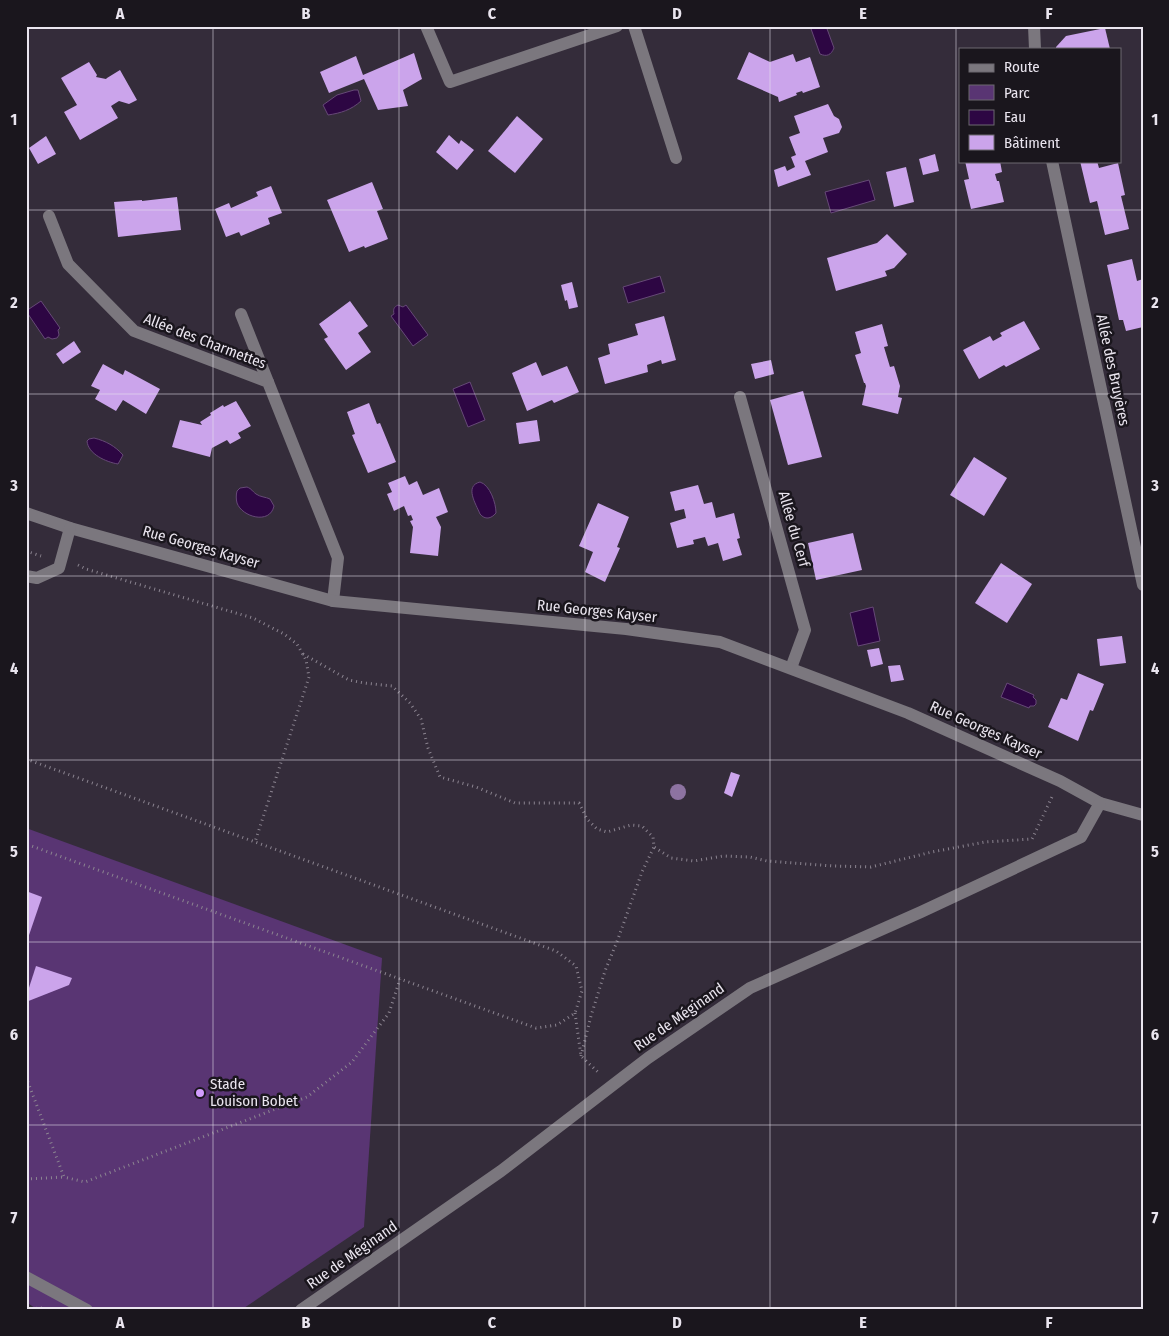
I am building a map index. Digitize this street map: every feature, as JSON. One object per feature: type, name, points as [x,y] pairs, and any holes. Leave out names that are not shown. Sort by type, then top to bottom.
[{"type":"street","points":[[426,26],[450,82],[617,26]]},
{"type":"street","points":[[634,26],[676,158]]},
{"type":"street","points":[[1034,26],[1034,48]]},
{"type":"street","name":"Allée des Bruyères","points":[[1052,162],[1143,585]]},
{"type":"street","name":"Allée des Charmettes","points":[[49,216],[68,264],[134,332],[268,382],[338,558],[333,601]]},
{"type":"street","points":[[241,314],[268,382]]},
{"type":"street","name":"Allée du Cerf","points":[[740,397],[805,630],[791,668]]},
{"type":"street","name":"Rue Georges Kayser","points":[[26,513],[70,528],[333,601],[626,629],[720,642],[908,713],[1060,781],[1100,803],[1143,815]]},
{"type":"street","points":[[26,576],[37,578],[59,568],[70,528]]},
{"type":"street","name":"Rue de Méginand","points":[[301,1310],[500,1172],[648,1058],[750,988],[921,912],[1081,837],[1100,803]]},
{"type":"street","points":[[26,1277],[87,1310]]},
{"type":"path","points":[[62,557],[86,569],[253,618],[284,634],[297,644],[306,660],[309,677],[255,842]]},
{"type":"path","points":[[303,654],[349,680],[364,684],[392,686],[410,703],[421,719],[428,748],[440,777],[476,787],[515,803],[580,803],[587,819],[597,829],[607,832],[631,825],[642,826],[653,837],[654,847],[642,872],[605,971],[590,1016],[581,1056]]},
{"type":"path","points":[[26,759],[556,951],[576,966],[582,991],[575,1013],[581,1056],[612,1086]]},
{"type":"path","points":[[654,847],[671,858],[694,861],[723,856],[750,856],[767,861],[871,867],[932,852],[985,842],[1032,839],[1060,781]]},
{"type":"path","points":[[26,844],[536,1028],[557,1025],[575,1013]]},
{"type":"path","points":[[26,1179],[64,1177],[85,1182],[307,1098],[352,1062],[389,1013],[400,979]]},
{"type":"path","points":[[26,1077],[64,1177]]},
{"type":"green space","name":"Stade Louison Bobet","points":[[26,828],[382,958],[364,1227],[241,1310],[38,1310],[26,1302]]},
{"type":"water","points":[[810,26],[826,26],[834,48],[830,54],[820,54]]},
{"type":"water","points":[[358,90],[361,101],[346,111],[328,115],[323,105],[337,95]]},
{"type":"water","points":[[869,180],[875,200],[831,213],[825,192]]},
{"type":"water","points":[[660,276],[665,292],[628,303],[623,287]]},
{"type":"water","points":[[41,301],[60,328],[57,338],[52,339],[48,337],[45,339],[26,311]]},
{"type":"water","points":[[398,305],[403,307],[406,305],[428,335],[413,346],[391,316]]},
{"type":"water","points":[[470,382],[485,420],[468,427],[453,389]]},
{"type":"water","points":[[94,438],[110,444],[123,455],[118,464],[103,459],[91,450],[87,441]]},
{"type":"water","points":[[480,482],[487,487],[494,500],[496,513],[490,518],[480,514],[472,496],[473,487]]},
{"type":"water","points":[[247,487],[258,495],[270,499],[274,506],[267,516],[256,517],[244,512],[240,508],[236,496],[237,491],[240,488]]},
{"type":"water","points":[[873,607],[880,641],[858,646],[850,613]]},
{"type":"water","points":[[1007,683],[1034,695],[1036,704],[1029,708],[1001,697]]},
{"type":"building","points":[[1105,28],[1110,48],[1056,48],[1066,36]]},
{"type":"building","points":[[749,52],[770,62],[793,54],[796,62],[810,57],[820,87],[803,93],[802,91],[796,93],[797,95],[779,102],[778,97],[737,79]]},
{"type":"building","points":[[414,53],[422,79],[403,90],[408,106],[378,110],[364,79],[329,93],[320,72],[356,56],[363,75]]},
{"type":"building","points":[[89,62],[97,75],[96,77],[106,79],[120,70],[137,100],[129,104],[119,101],[111,106],[118,118],[80,140],[64,112],[77,105],[61,78]]},
{"type":"building","points":[[828,104],[834,116],[839,119],[842,127],[839,133],[823,138],[828,152],[805,161],[811,175],[778,187],[774,170],[785,166],[787,171],[795,167],[791,157],[796,155],[789,137],[800,133],[794,116]]},
{"type":"building","points":[[517,116],[543,139],[515,173],[488,151]]},
{"type":"building","points":[[449,135],[459,144],[461,140],[474,150],[457,170],[436,152]]},
{"type":"building","points":[[46,136],[56,154],[38,164],[29,148]]},
{"type":"building","points":[[935,154],[939,171],[923,175],[919,159]]},
{"type":"building","points":[[965,162],[1000,162],[1002,172],[995,174],[997,181],[999,181],[1004,202],[971,209],[964,180],[969,179]]},
{"type":"building","points":[[1080,162],[1097,162],[1099,168],[1118,163],[1125,195],[1121,196],[1129,229],[1105,235],[1097,201],[1090,203]]},
{"type":"building","points":[[906,167],[914,202],[894,207],[886,172]]},
{"type":"building","points":[[372,182],[383,209],[377,211],[388,239],[349,252],[327,200]]},
{"type":"building","points":[[271,186],[282,213],[268,218],[270,224],[241,236],[239,232],[226,237],[215,209],[229,203],[231,208],[258,196],[256,192]]},
{"type":"building","points":[[177,197],[181,230],[118,237],[114,202]]},
{"type":"building","points":[[887,234],[907,254],[894,268],[885,271],[887,276],[836,291],[827,258],[877,243]]},
{"type":"building","points":[[1132,259],[1137,281],[1143,279],[1143,327],[1126,331],[1123,320],[1119,320],[1107,265]]},
{"type":"building","points":[[572,282],[578,307],[569,309],[561,285]]},
{"type":"building","points":[[350,301],[368,326],[358,333],[371,352],[346,370],[324,339],[328,337],[319,324]]},
{"type":"building","points":[[664,316],[676,360],[662,364],[661,360],[647,365],[648,372],[605,384],[598,358],[610,354],[608,344],[638,335],[635,324]]},
{"type":"building","points":[[1024,321],[1040,349],[1006,367],[1004,365],[979,379],[963,350],[990,336],[993,341],[1002,336],[1000,333]]},
{"type":"building","points":[[882,324],[888,346],[884,347],[890,367],[894,366],[900,386],[898,397],[902,398],[898,414],[862,405],[866,386],[855,355],[861,353],[855,332]]},
{"type":"building","points":[[74,341],[81,352],[63,364],[56,354]]},
{"type":"building","points":[[771,360],[774,374],[755,379],[751,364]]},
{"type":"building","points":[[536,362],[542,376],[567,366],[579,392],[554,403],[552,400],[527,411],[512,373]]},
{"type":"building","points":[[103,364],[123,375],[125,370],[160,389],[146,414],[123,400],[116,411],[95,399],[100,390],[91,386]]},
{"type":"building","points":[[803,391],[822,457],[788,465],[770,400]]},
{"type":"building","points":[[236,401],[251,426],[238,433],[241,438],[230,444],[227,440],[212,448],[210,457],[172,447],[180,420],[202,425],[200,422],[211,415],[210,413],[223,405],[224,407]]},
{"type":"building","points":[[369,403],[377,424],[380,423],[396,462],[368,473],[352,435],[355,434],[347,412]]},
{"type":"building","points":[[537,420],[540,441],[519,444],[516,423]]},
{"type":"building","points":[[974,457],[1007,478],[984,516],[950,495]]},
{"type":"building","points":[[405,476],[409,485],[417,481],[423,495],[439,488],[448,512],[436,517],[441,527],[438,556],[410,553],[413,527],[410,521],[413,520],[411,515],[408,516],[404,506],[394,511],[387,494],[392,492],[388,483]]},
{"type":"building","points":[[698,485],[704,504],[712,502],[716,518],[734,513],[740,538],[737,539],[742,555],[723,561],[718,543],[708,546],[705,537],[693,540],[694,544],[677,548],[670,523],[686,518],[684,509],[675,511],[670,492]]},
{"type":"building","points":[[598,503],[629,517],[617,547],[620,548],[605,582],[585,572],[593,552],[579,546]]},
{"type":"building","points":[[853,533],[862,570],[816,580],[808,543]]},
{"type":"building","points":[[1001,563],[1032,584],[1007,623],[975,603]]},
{"type":"building","points":[[1122,636],[1126,663],[1100,666],[1097,639]]},
{"type":"building","points":[[879,648],[883,664],[871,667],[867,650]]},
{"type":"building","points":[[900,665],[904,680],[891,682],[888,666]]},
{"type":"building","points":[[1078,673],[1104,684],[1093,711],[1090,710],[1078,741],[1048,727],[1061,698],[1067,700]]},
{"type":"building","points":[[731,772],[740,775],[732,797],[724,793]]},
{"type":"building","points":[[26,891],[42,897],[27,941],[26,941]]},
{"type":"building","points":[[36,966],[72,978],[69,985],[26,1002]]},
{"type":"place","name":"Stade Louison Bobet","points":[[200,1093]]}]
